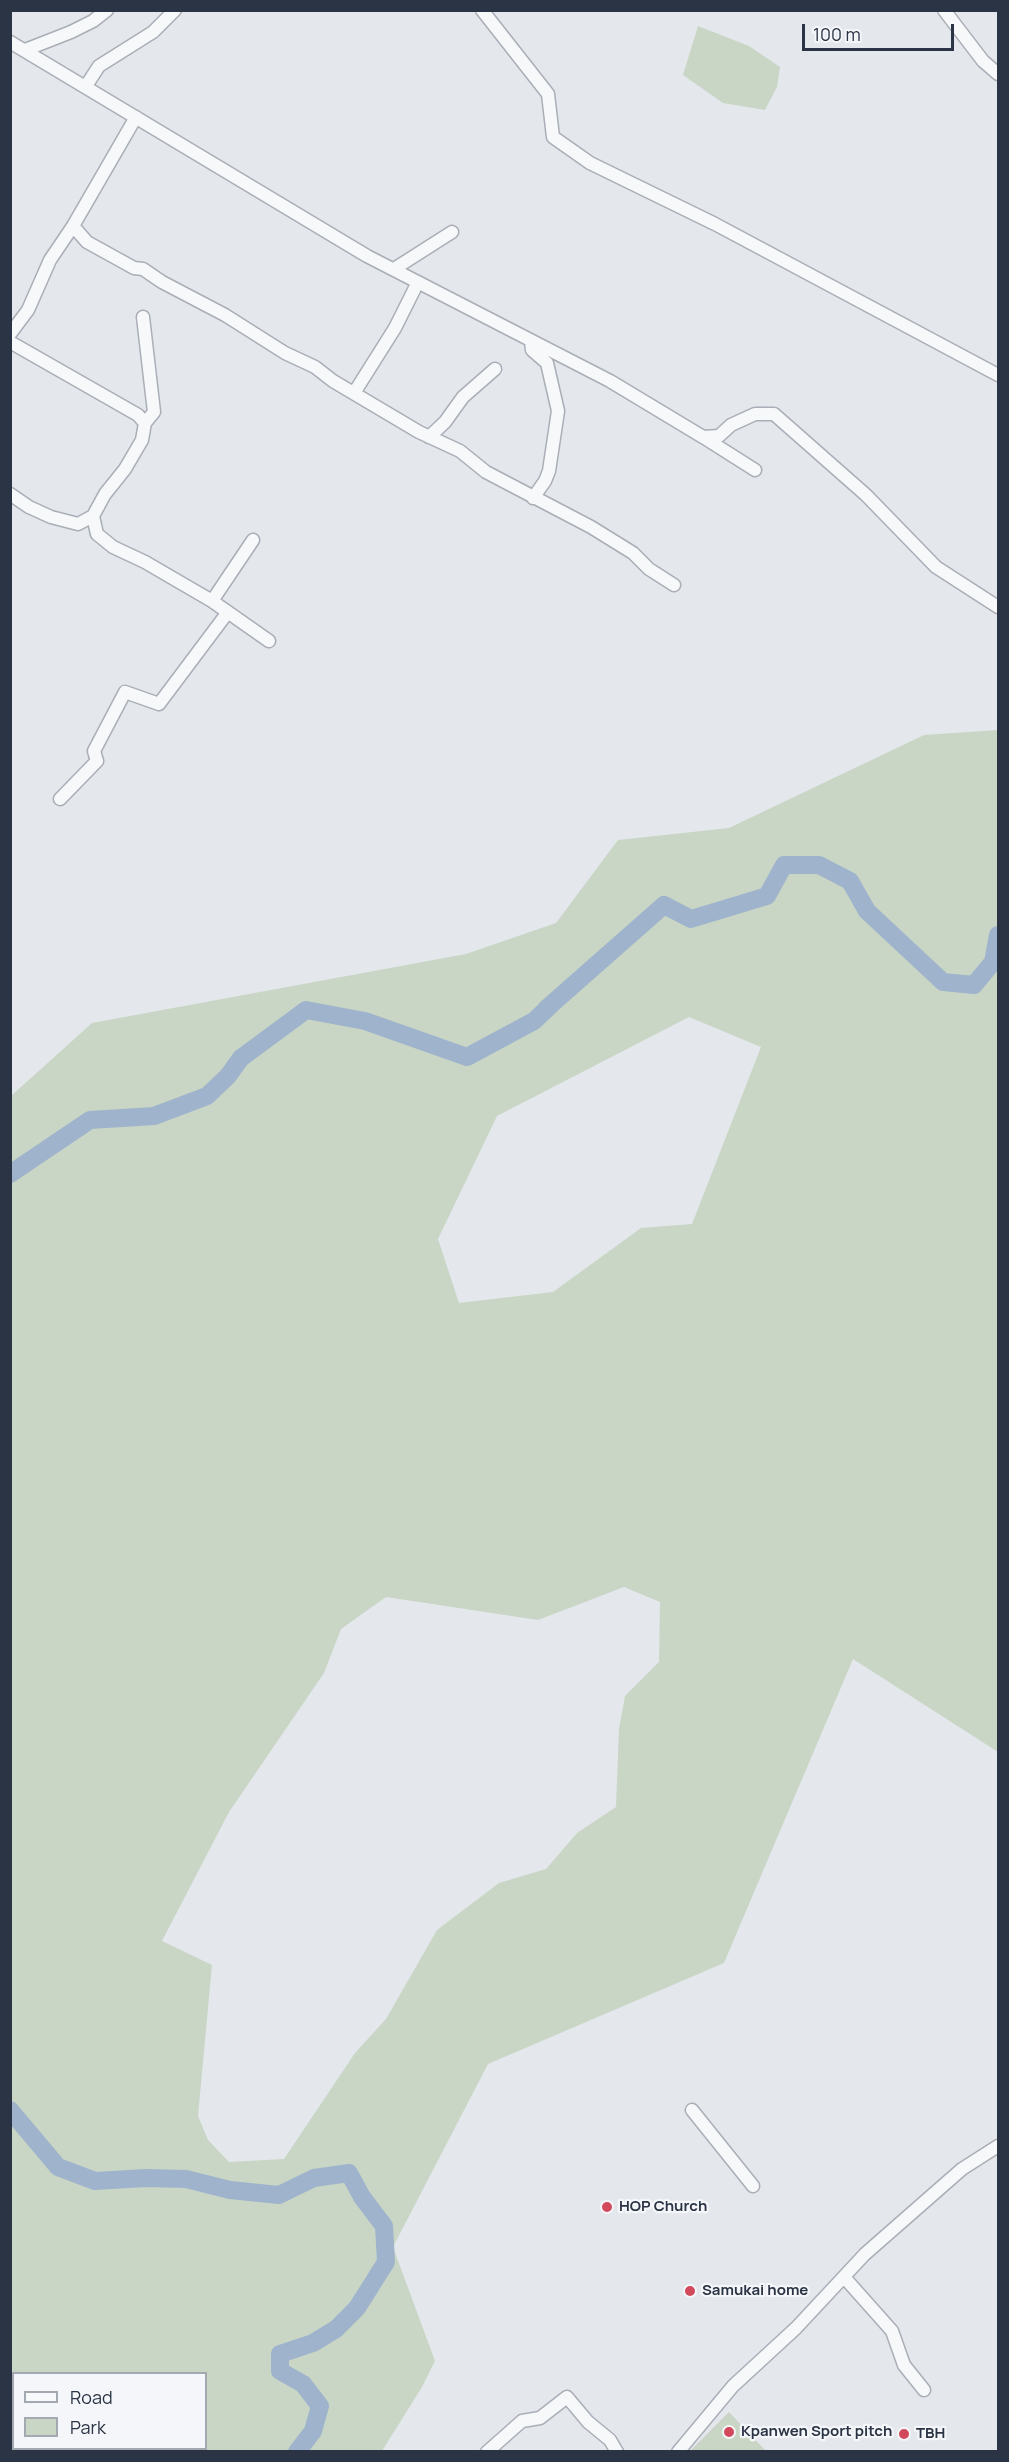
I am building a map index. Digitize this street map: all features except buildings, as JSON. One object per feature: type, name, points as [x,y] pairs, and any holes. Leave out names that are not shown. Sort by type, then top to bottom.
[{"type":"street","points":[[25,50],[71,32],[93,21],[107,10]]},
{"type":"street","points":[[86,86],[99,66],[153,32],[175,10]]},
{"type":"street","points":[[482,10],[548,94],[553,137],[590,163],[715,224],[999,375]]},
{"type":"street","points":[[944,10],[983,61],[999,74]]},
{"type":"street","points":[[10,42],[394,269],[610,381],[755,470]]},
{"type":"street","points":[[10,334],[28,310],[50,260],[73,226],[136,117]]},
{"type":"street","points":[[73,226],[87,242],[135,268],[143,269],[162,282],[225,315],[285,353],[315,367],[333,381],[429,437],[460,451],[486,472],[591,527],[633,554],[649,569],[674,585]]},
{"type":"street","points":[[394,269],[452,232]]},
{"type":"street","points":[[354,393],[395,328],[418,282]]},
{"type":"street","points":[[10,494],[29,507],[51,517],[78,524],[93,516],[105,494],[125,469],[142,440],[145,423],[154,412],[143,317]]},
{"type":"street","points":[[531,341],[532,350],[547,363],[558,411],[549,471],[545,482],[533,498]]},
{"type":"street","points":[[10,342],[138,415],[145,423]]},
{"type":"street","points":[[429,437],[445,422],[463,397],[495,369]]},
{"type":"street","points":[[703,437],[719,436],[731,425],[754,414],[774,414],[866,495],[936,567],[999,607]]},
{"type":"street","points":[[93,516],[97,534],[113,547],[145,562],[212,601],[269,641]]},
{"type":"street","points":[[212,601],[254,540]]},
{"type":"street","points":[[60,799],[97,761],[94,751],[124,692],[159,704],[228,612]]},
{"type":"street","points":[[692,2110],[753,2186]]},
{"type":"street","points":[[678,2451],[733,2386],[796,2328],[866,2254],[962,2169],[999,2146]]},
{"type":"street","points":[[844,2277],[892,2331],[904,2365],[924,2390]]},
{"type":"street","points":[[487,2451],[522,2421],[540,2418],[567,2397],[588,2422],[610,2440],[617,2451]]},
{"type":"green space","points":[[698,26],[749,46],[780,67],[777,87],[765,110],[723,103],[683,75]]},
{"type":"green space","points":[[998,730],[998,1752],[853,1659],[724,1963],[488,2064],[393,2247],[435,2361],[422,2387],[382,2451],[11,2451],[11,1096],[92,1023],[466,954],[556,923],[618,840],[729,828],[924,735]],"holes":[[[689,1017],[761,1047],[692,1224],[641,1228],[553,1292],[459,1303],[438,1239],[497,1116]],[[624,1587],[660,1602],[659,1662],[625,1696],[619,1729],[616,1807],[577,1833],[546,1869],[499,1883],[437,1930],[386,2019],[355,2053],[284,2159],[229,2162],[208,2140],[198,2116],[212,1965],[162,1941],[229,1812],[324,1673],[341,1629],[386,1597],[538,1620]]]},
{"type":"green space","name":"Kpanwen Sport pitch","points":[[729,2412],[766,2451],[690,2451]]},
{"type":"waterway","points":[[546,1009],[664,905],[691,919],[767,896],[784,865],[819,865],[850,881],[867,911],[943,982],[974,985],[993,962],[998,935]]},
{"type":"waterway","points":[[10,1174],[90,1120],[154,1116],[207,1096],[228,1076],[241,1058],[306,1010],[365,1021],[467,1057],[534,1021],[552,1004]]},
{"type":"waterway","points":[[10,2110],[58,2167],[95,2181],[146,2178],[186,2179],[230,2190],[279,2195],[314,2178],[349,2173],[362,2197],[384,2226],[386,2262],[357,2308],[336,2329],[313,2343],[280,2354],[280,2371],[303,2384],[320,2406],[313,2431],[297,2452]]},
{"type":"place","name":"HOP Church","points":[[607,2207]]},
{"type":"place","name":"Samukai home","points":[[690,2291]]},
{"type":"place","name":"Kpanwen Sport pitch","points":[[729,2432]]},
{"type":"place","name":"TBH","points":[[904,2434]]}]
